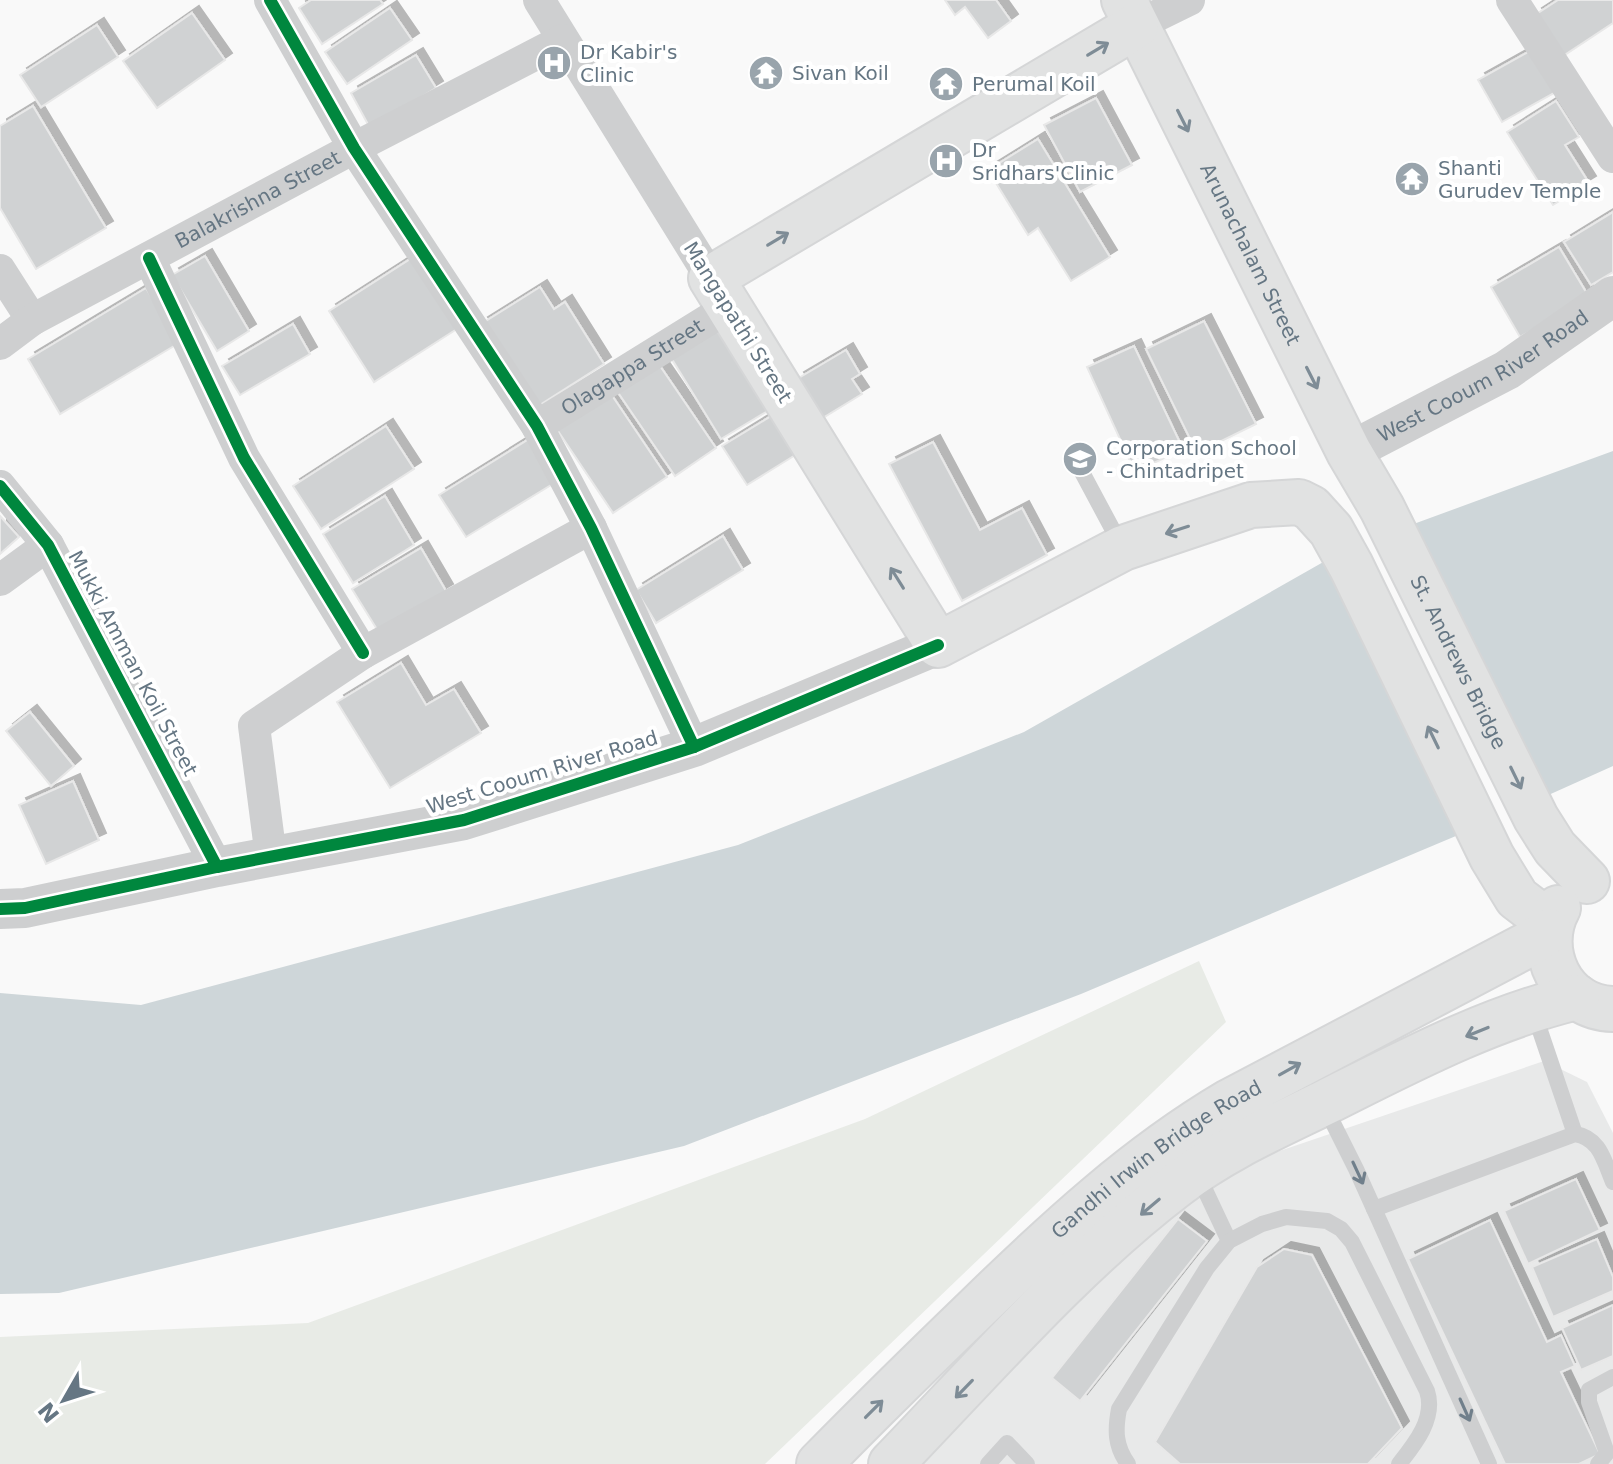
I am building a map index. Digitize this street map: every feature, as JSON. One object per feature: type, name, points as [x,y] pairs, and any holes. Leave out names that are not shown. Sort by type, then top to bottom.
[{"type":"main road","points":[[720,293],[1130,13]]},
{"type":"main road","name":"Arunachalam Street","points":[[1130,13],[1349,452],[1382,508]]},
{"type":"main road","name":"Mangapathi Street","points":[[720,293],[938,645]]},
{"type":"main road","name":"West Cooum River Road","points":[[938,645],[1123,548],[1251,505],[1299,502],[1311,508],[1331,530],[1492,857],[1539,918]]},
{"type":"main road","name":"St. Andrews Bridge","points":[[1382,508],[1536,818],[1555,848],[1600,879]]},
{"type":"main road","points":[[1600,879],[1564,899],[1539,918],[1553,968],[1563,984],[1602,1009]]},
{"type":"main road","name":"Gandhi Irwin Bridge Road","points":[[819,1464],[1024,1262],[1152,1153],[1229,1102],[1505,957],[1539,918]]},
{"type":"main road","name":"Gandhi Irwin Bridge Road","points":[[891,1464],[1084,1266],[1148,1208],[1196,1172],[1237,1146],[1435,1049],[1533,1010],[1602,1009]]},
{"type":"street","points":[[270,0],[354,148],[537,426],[591,528],[694,747]]},
{"type":"street","name":"Mangapathi Street","points":[[539,0],[720,293]]},
{"type":"street","points":[[1130,13],[1189,0]]},
{"type":"street","points":[[1512,0],[1613,157]]},
{"type":"street","name":"Balakrishna Street","points":[[0,344],[32,320],[563,40]]},
{"type":"street","points":[[149,258],[244,458],[363,653]]},
{"type":"street","points":[[0,270],[32,320]]},
{"type":"street","name":"Olagappa Street","points":[[537,426],[720,293]]},
{"type":"street","name":"West Cooum River Road","points":[[1349,452],[1507,370],[1613,296]]},
{"type":"street","name":"Mukki Amman Koil Street","points":[[0,486],[48,545],[217,867]]},
{"type":"street","points":[[271,857],[254,726],[363,653],[591,528]]},
{"type":"street","points":[[0,580],[48,545]]},
{"type":"street","name":"West Cooum River Road","points":[[0,909],[25,908],[217,867],[464,820],[694,747],[938,645]]},
{"type":"lane","points":[[1076,461],[1123,548]]},
{"type":"lane","points":[[1533,1010],[1575,1134]]},
{"type":"lane","points":[[1323,1103],[1489,1464]]},
{"type":"lane","points":[[1374,1209],[1575,1134],[1587,1136],[1597,1145],[1613,1182]]},
{"type":"lane","points":[[1196,1172],[1229,1241]]},
{"type":"lane","points":[[1128,1464],[1118,1448],[1116,1429],[1119,1409],[1207,1268],[1229,1241],[1262,1224],[1286,1217],[1327,1221],[1341,1229],[1352,1242],[1430,1401],[1425,1425],[1399,1464]]},
{"type":"lane","points":[[1598,1464],[1607,1453],[1589,1402],[1589,1390],[1613,1377]]},
{"type":"lane","points":[[988,1464],[1007,1443],[1027,1464]]},
{"type":"shaded area","points":[[1613,451],[1613,766],[1482,825],[1081,994],[684,1146],[59,1293],[0,1294],[0,993],[141,1005],[738,845],[1024,732],[1348,548]]},
{"type":"shaded area","points":[[1199,961],[1226,1022],[765,1464],[0,1464],[0,1337],[308,1323],[865,1119]]},
{"type":"shaded area","points":[[1544,1061],[1587,1082],[1613,1133],[1613,1464],[919,1464],[1166,1205],[1227,1169]]},
{"type":"pier","points":[[1409,521],[1549,799],[1488,827],[1346,544]]},
{"type":"building","points":[[311,0],[380,0],[383,4],[322,44],[299,8]]},
{"type":"building","points":[[945,0],[996,0],[1011,21],[988,38],[965,7],[955,15]]},
{"type":"building","points":[[1558,0],[1613,0],[1613,23],[1563,56],[1535,15]]},
{"type":"building","points":[[390,8],[412,40],[347,84],[325,52]]},
{"type":"building","points":[[192,13],[225,60],[157,108],[123,61]]},
{"type":"building","points":[[97,25],[118,57],[41,107],[20,75]]},
{"type":"building","points":[[1537,47],[1561,89],[1502,122],[1478,80]]},
{"type":"building","points":[[416,55],[436,88],[370,128],[351,93]]},
{"type":"building","points":[[1096,98],[1132,165],[1080,192],[1044,125]]},
{"type":"building","points":[[1556,101],[1579,137],[1565,145],[1589,183],[1553,205],[1507,132]]},
{"type":"building","points":[[33,106],[106,228],[36,269],[0,208],[0,126]]},
{"type":"building","points":[[1038,139],[1110,257],[1071,281],[1038,228],[1028,235],[988,170]]},
{"type":"building","points":[[1613,212],[1613,272],[1591,285],[1564,242]]},
{"type":"building","points":[[1559,247],[1589,297],[1520,337],[1491,287]]},
{"type":"building","points":[[205,256],[249,331],[217,351],[172,275]]},
{"type":"building","points":[[415,256],[460,327],[374,382],[329,311]]},
{"type":"building","points":[[540,287],[554,309],[565,302],[604,364],[535,408],[481,324]]},
{"type":"building","points":[[146,288],[179,343],[60,414],[28,359]]},
{"type":"building","points":[[1204,321],[1256,424],[1197,453],[1146,349]]},
{"type":"building","points":[[725,323],[776,406],[721,439],[670,356]]},
{"type":"building","points":[[293,324],[310,354],[240,395],[222,366]]},
{"type":"building","points":[[1134,346],[1183,449],[1135,472],[1087,367]]},
{"type":"building","points":[[846,350],[860,374],[852,379],[862,394],[821,419],[797,379]]},
{"type":"building","points":[[658,363],[716,448],[675,476],[617,391]]},
{"type":"building","points":[[609,391],[667,477],[613,513],[556,428]]},
{"type":"building","points":[[781,410],[805,449],[747,485],[722,446]]},
{"type":"building","points":[[386,426],[414,469],[321,529],[293,486]]},
{"type":"building","points":[[529,439],[556,482],[466,537],[439,495]]},
{"type":"building","points":[[933,442],[980,530],[1022,508],[1047,555],[962,601],[889,464]]},
{"type":"building","points":[[385,496],[414,545],[353,583],[323,534]]},
{"type":"building","points":[[0,516],[19,537],[0,554]]},
{"type":"building","points":[[723,536],[743,570],[656,623],[636,590]]},
{"type":"building","points":[[421,548],[446,591],[378,631],[352,589]]},
{"type":"building","points":[[401,663],[426,705],[454,689],[481,733],[390,788],[337,702]]},
{"type":"building","points":[[30,712],[74,766],[51,786],[6,731]]},
{"type":"building","points":[[73,781],[99,840],[46,864],[19,805]]},
{"type":"building","points":[[1576,1179],[1600,1230],[1528,1264],[1504,1211]]},
{"type":"building","points":[[1178,1219],[1207,1241],[1080,1401],[1052,1378]]},
{"type":"building","points":[[1490,1220],[1547,1342],[1561,1335],[1575,1366],[1561,1372],[1600,1454],[1579,1464],[1505,1464],[1408,1259]]},
{"type":"building","points":[[1597,1239],[1613,1277],[1613,1291],[1553,1317],[1532,1267]]},
{"type":"building","points":[[1284,1249],[1312,1255],[1402,1428],[1368,1464],[1180,1464],[1155,1442],[1257,1267]]},
{"type":"building","points":[[1613,1305],[1613,1356],[1581,1370],[1562,1328]]},
{"type":"cycle path","points":[[270,0],[354,148],[537,426],[591,528],[694,747]]},
{"type":"cycle path","points":[[149,258],[244,458],[363,653]]},
{"type":"cycle path","points":[[0,486],[48,545],[217,867]]},
{"type":"cycle path","points":[[0,909],[25,908],[217,867],[464,820],[694,747],[938,645]]},
{"type":"place","name":"Dr Kabir's Clinic","points":[[554,63]]},
{"type":"place","name":"Sivan Koil","points":[[766,73]]},
{"type":"place","name":"Perumal Koil","points":[[946,84]]},
{"type":"place","name":"Dr Sridhars'Clinic","points":[[946,161]]},
{"type":"place","name":"Shanti Gurudev Temple","points":[[1412,179]]},
{"type":"place","name":"Corporation School - Chintadripet","points":[[1080,459]]}]
